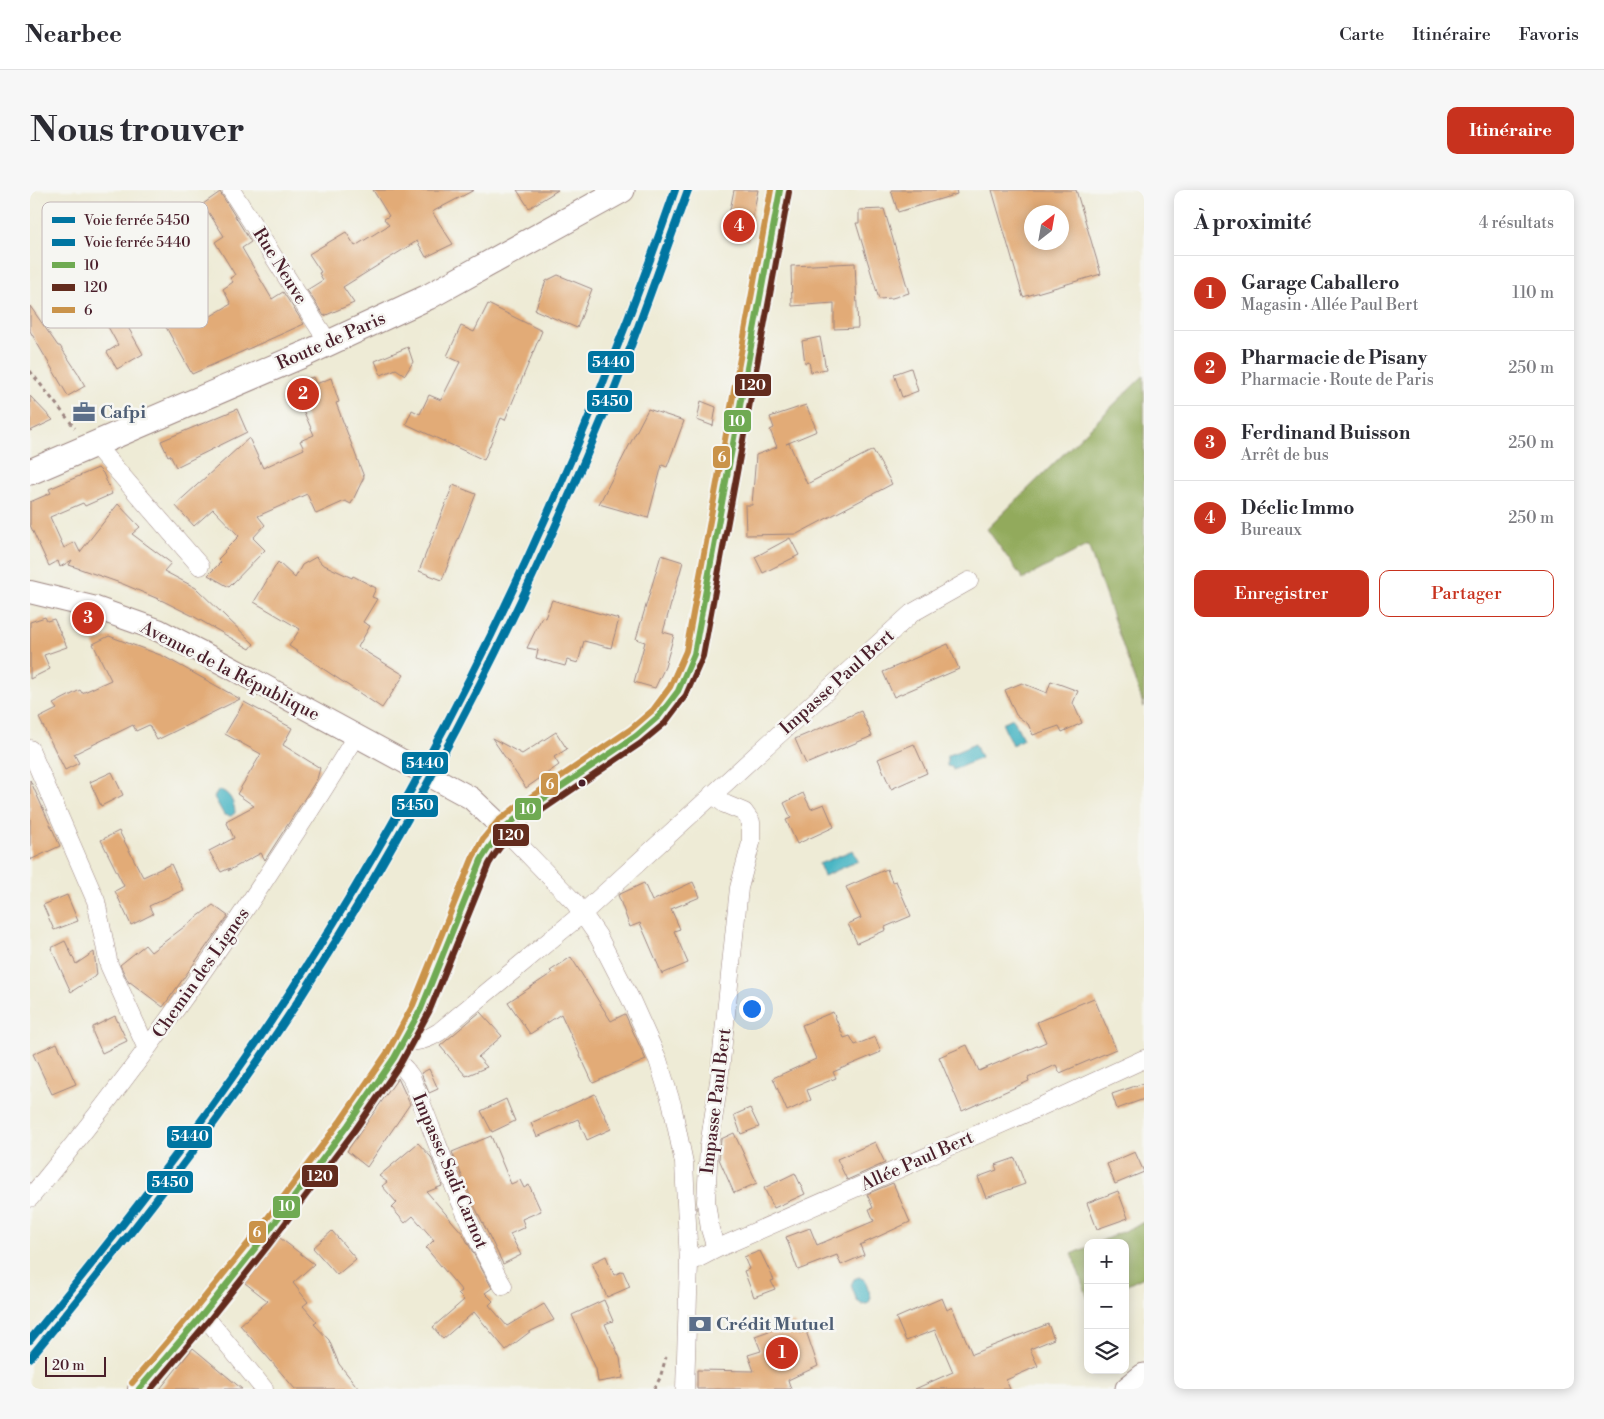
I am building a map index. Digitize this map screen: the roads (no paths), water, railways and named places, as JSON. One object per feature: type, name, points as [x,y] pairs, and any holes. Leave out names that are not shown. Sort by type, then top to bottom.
[{"type":"main road","name":"Route de Paris","points":[[30,472],[305,354],[428,298],[622,190]]},
{"type":"main road","points":[[1128,1389],[1144,1376]]},
{"type":"street","name":"Rue Neuve","points":[[231,190],[328,342]]},
{"type":"street","points":[[138,1389],[203,1314],[261,1241],[348,1125],[398,1050],[421,1009],[481,860],[490,844],[504,828],[529,809],[636,736],[659,716],[678,690],[694,654],[780,190]]},
{"type":"street","points":[[94,445],[200,566]]},
{"type":"street","name":"Impasse Paul Bert","points":[[398,1050],[429,1039],[439,1032],[712,794],[912,613],[969,581]]},
{"type":"street","name":"Avenue de la République","points":[[30,592],[96,608],[158,630],[460,793],[480,806],[504,828]]},
{"type":"street","name":"Chemin des Lignes","points":[[30,1198],[147,1049],[238,921],[356,736]]},
{"type":"street","points":[[30,750],[96,901],[109,965],[147,1049]]},
{"type":"street","name":"Impasse Paul Bert","points":[[712,794],[725,804],[744,812],[751,822],[751,843],[740,888],[709,1146],[706,1202],[710,1229],[716,1249]]},
{"type":"street","points":[[504,828],[579,908],[598,936],[631,1000],[658,1060],[672,1105],[684,1163],[689,1263],[685,1389]]},
{"type":"street","name":"Impasse Sadi Carnot","points":[[398,1050],[472,1229],[503,1286]]},
{"type":"street","name":"Allée Paul Bert","points":[[689,1263],[716,1249],[1042,1106],[1144,1059]]},
{"type":"street","points":[[203,1314],[264,1389]]},
{"type":"water","points":[[1013,718],[1023,739],[1012,745],[1002,723]]},
{"type":"water","points":[[975,744],[981,758],[953,770],[952,767],[947,766],[947,756]]},
{"type":"water","points":[[219,790],[226,793],[233,802],[235,813],[231,816],[224,815],[214,797]]},
{"type":"water","points":[[853,850],[858,861],[824,876],[819,864]]},
{"type":"water","points":[[859,1277],[865,1280],[871,1297],[869,1303],[863,1305],[857,1301],[851,1285],[854,1279]]},
{"type":"rail line","name":"5440","points":[[30,1340],[154,1184],[243,1062],[333,923],[392,824],[447,722],[499,618],[548,513],[636,299],[675,190]]},
{"type":"rail line","name":"5450","points":[[30,1358],[137,1225],[238,1089],[302,995],[389,852],[470,704],[543,553],[610,400],[688,190]]},
{"type":"place","name":"Déclic Immo","points":[[739,226]]},
{"type":"place","name":"Pharmacie de Pisany","points":[[303,394]]},
{"type":"place","name":"Cafpi","points":[[84,412]]},
{"type":"place","name":"Ferdinand Buisson","points":[[88,618]]},
{"type":"place","name":"Crédit Mutuel","points":[[700,1324]]},
{"type":"place","name":"Garage Caballero","points":[[782,1353]]}]
